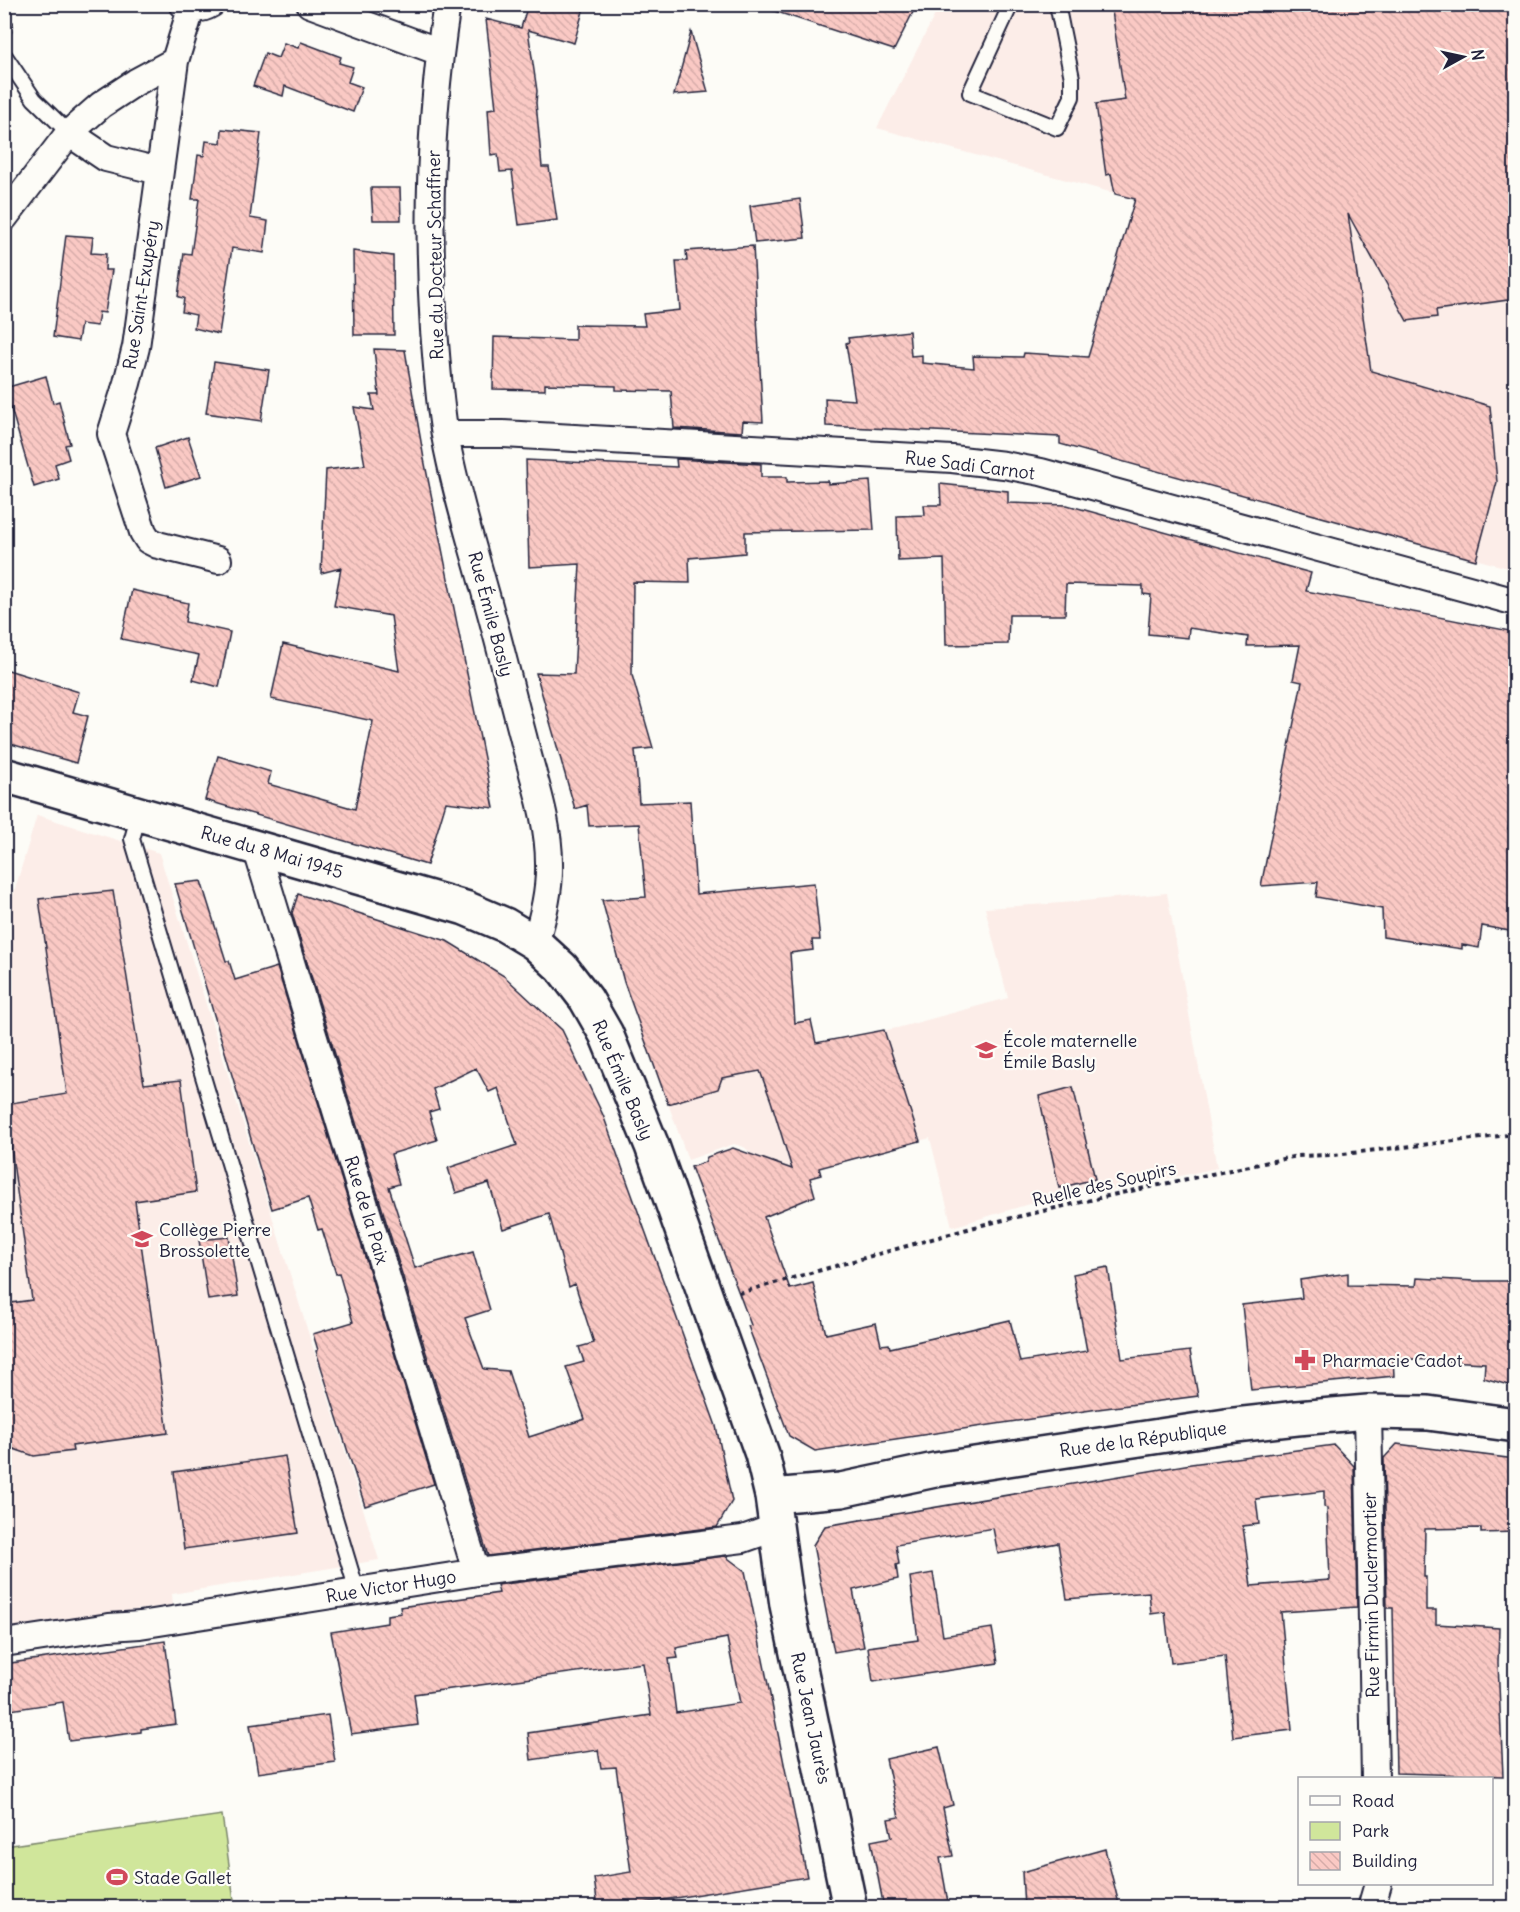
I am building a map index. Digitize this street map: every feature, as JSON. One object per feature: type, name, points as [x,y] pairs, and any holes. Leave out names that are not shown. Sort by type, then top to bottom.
[{"type":"street","points":[[309,4],[440,52]]},
{"type":"street","name":"Rue du Docteur Schaffner","points":[[445,434],[432,300],[430,214],[433,122],[447,4]]},
{"type":"street","name":"Rue Saint-Exupéry","points":[[195,6],[175,61],[136,347],[111,434],[143,532],[148,540],[158,545],[218,560]]},
{"type":"street","points":[[4,218],[69,133],[102,105],[136,82],[175,61]]},
{"type":"street","points":[[69,133],[105,158],[159,171]]},
{"type":"street","name":"Rue Sadi Carnot","points":[[445,434],[503,434],[940,458],[1004,465],[1052,476],[1515,602]]},
{"type":"street","name":"Rue Émile Basly","points":[[445,434],[544,818],[549,862],[548,883],[542,923],[535,943],[562,968],[586,999],[606,1034],[652,1146],[706,1302],[755,1431],[774,1511]]},
{"type":"street","name":"Rue du 8 Mai 1945","points":[[4,775],[465,908],[505,925],[535,943]]},
{"type":"street","name":"Rue de la Paix","points":[[256,847],[478,1572]]},
{"type":"street","name":"Rue de la République","points":[[774,1511],[841,1490],[935,1470],[1227,1426],[1368,1412],[1428,1413],[1515,1425]]},
{"type":"street","name":"Rue Firmin Duclermortier","points":[[1368,1412],[1376,1777]]},
{"type":"street","name":"Rue Victor Hugo","points":[[4,1643],[109,1627],[140,1625],[478,1572],[743,1539],[774,1511]]},
{"type":"street","name":"Rue Jean Jaurès","points":[[774,1511],[787,1605],[850,1908]]},
{"type":"street","points":[[1372,1907],[1378,1885]]},
{"type":"lane","points":[[1011,4],[970,93],[1057,128],[1072,98],[1072,78],[1057,4]]},
{"type":"lane","points":[[5,56],[34,99],[69,133]]},
{"type":"lane","points":[[139,813],[132,839],[357,1591]]},
{"type":"path","name":"Ruelle des Soupirs","points":[[706,1302],[982,1225],[1285,1158],[1334,1155],[1515,1134]]},
{"type":"shaded area","points":[[940,5],[1515,5],[1515,570],[1063,445],[1135,199],[877,128]]},
{"type":"shaded area","name":"Collège Pierre Brossolette","points":[[37,815],[159,853],[379,1560],[172,1594],[173,1605],[5,1628],[4,926]]},
{"type":"shaded area","name":"École maternelle Émile Basly","points":[[1167,893],[1217,1168],[1101,1193],[1100,1183],[952,1227],[930,1138],[774,1179],[752,1159],[750,1152],[734,1144],[688,1160],[657,1072],[897,1028],[1008,998],[985,908]]},
{"type":"green space","name":"Stade Gallet","points":[[222,1815],[235,1907],[5,1907],[5,1846]]},
{"type":"building","points":[[528,4],[585,4],[574,43],[528,30],[537,91],[542,167],[549,167],[557,220],[519,225],[512,171],[500,172],[498,154],[491,155],[488,109],[496,108],[486,19],[521,28]]},
{"type":"building","points":[[772,4],[917,4],[894,50],[771,10]]},
{"type":"building","points":[[1111,4],[1515,4],[1515,299],[1436,310],[1437,317],[1407,321],[1348,214],[1371,371],[1490,406],[1497,482],[1476,560],[1060,444],[1060,437],[826,426],[825,398],[855,400],[846,343],[849,342],[848,338],[909,331],[911,356],[922,355],[922,363],[974,368],[973,356],[1023,357],[1024,353],[1088,357],[1135,199],[1115,194],[1111,174],[1106,175],[1096,104],[1125,100]]},
{"type":"building","points":[[691,32],[708,92],[674,95]]},
{"type":"building","points":[[301,42],[341,57],[339,63],[353,67],[348,82],[362,87],[353,112],[285,86],[283,96],[253,86],[265,53],[278,58],[284,43],[298,48]]},
{"type":"building","points":[[222,129],[261,133],[250,218],[268,221],[264,253],[232,248],[219,334],[194,328],[196,315],[182,312],[184,298],[178,297],[184,253],[191,254],[199,199],[192,199],[198,155],[204,156],[206,141],[221,143]]},
{"type":"building","points":[[371,188],[400,188],[401,220],[373,220]]},
{"type":"building","points":[[800,199],[805,238],[755,243],[750,206]]},
{"type":"building","points":[[66,235],[93,237],[91,253],[106,254],[105,270],[112,270],[105,313],[99,312],[97,326],[81,324],[78,341],[53,337]]},
{"type":"building","points":[[753,246],[763,422],[743,421],[742,432],[674,428],[671,391],[616,390],[616,386],[545,384],[545,390],[493,389],[494,337],[575,340],[575,325],[645,326],[643,314],[680,310],[676,261],[687,261],[686,251]]},
{"type":"building","points":[[353,251],[393,256],[394,335],[354,335]]},
{"type":"building","points":[[374,349],[405,350],[424,459],[494,808],[446,802],[427,865],[205,800],[218,756],[271,772],[268,784],[355,809],[373,721],[271,699],[283,644],[399,671],[391,616],[334,606],[341,568],[321,573],[326,470],[365,465],[354,407],[374,410],[371,395],[379,395]]},
{"type":"building","points":[[214,362],[269,370],[261,421],[206,413]]},
{"type":"building","points":[[46,376],[53,403],[59,401],[70,444],[65,445],[69,459],[55,464],[59,479],[34,487],[5,388]]},
{"type":"building","points":[[188,437],[201,476],[166,487],[155,448]]},
{"type":"building","points":[[676,459],[761,464],[761,477],[787,477],[787,482],[828,481],[828,484],[870,481],[874,530],[745,532],[745,553],[689,558],[690,583],[633,582],[632,675],[653,748],[635,750],[639,803],[690,801],[696,894],[814,883],[820,940],[812,940],[813,950],[790,953],[795,1023],[811,1020],[816,1043],[884,1030],[920,1141],[819,1168],[821,1175],[810,1178],[815,1196],[764,1217],[790,1289],[813,1283],[826,1334],[876,1323],[881,1345],[889,1344],[890,1348],[1010,1320],[1020,1362],[1087,1351],[1073,1274],[1108,1267],[1122,1359],[1190,1351],[1198,1396],[815,1451],[789,1436],[748,1326],[751,1325],[691,1167],[705,1162],[707,1157],[733,1148],[792,1169],[771,1101],[760,1071],[722,1078],[718,1089],[668,1104],[624,982],[602,900],[646,897],[639,824],[589,826],[587,805],[575,809],[536,673],[574,674],[580,564],[529,567],[526,460],[677,467]]},
{"type":"building","points":[[940,484],[1008,491],[1008,503],[1067,505],[1311,573],[1306,591],[1515,632],[1515,790],[1508,829],[1515,830],[1515,932],[1482,926],[1479,948],[1462,945],[1462,949],[1383,937],[1382,909],[1316,897],[1318,882],[1261,886],[1302,682],[1293,680],[1300,645],[1247,646],[1248,637],[1189,628],[1188,638],[1148,634],[1151,595],[1143,594],[1143,586],[1066,584],[1065,615],[1009,615],[1008,644],[946,645],[944,559],[898,561],[897,516],[925,515],[924,505],[941,505]]},
{"type":"building","points":[[132,590],[188,603],[185,622],[230,632],[219,687],[193,680],[199,655],[121,639]]},
{"type":"building","points":[[5,669],[79,692],[73,712],[88,716],[76,763],[4,742]]},
{"type":"building","points":[[201,881],[226,961],[229,961],[235,980],[277,967],[434,1484],[365,1506],[316,1351],[318,1350],[313,1334],[353,1322],[339,1273],[336,1274],[322,1229],[318,1230],[308,1198],[272,1209],[175,884]]},
{"type":"building","points":[[113,891],[144,1084],[181,1080],[196,1192],[135,1201],[168,1433],[72,1446],[73,1451],[34,1456],[11,1448],[4,1442],[4,1304],[32,1300],[5,1104],[67,1094],[39,899]]},
{"type":"building","points":[[298,894],[447,941],[504,976],[562,1030],[603,1115],[716,1426],[732,1501],[717,1527],[488,1556],[292,913]],"holes":[[[476,1068],[489,1092],[498,1088],[517,1145],[448,1168],[456,1193],[489,1183],[503,1229],[549,1214],[569,1287],[575,1284],[594,1343],[579,1347],[584,1362],[566,1367],[585,1419],[529,1437],[508,1371],[484,1369],[465,1318],[490,1310],[473,1252],[415,1268],[389,1187],[399,1184],[391,1154],[437,1140],[429,1112],[439,1109],[433,1089]]]},
{"type":"building","points":[[1073,1087],[1095,1179],[1059,1188],[1039,1096]]},
{"type":"building","points":[[229,1237],[238,1296],[208,1300],[199,1240]]},
{"type":"building","points":[[1348,1273],[1348,1285],[1416,1286],[1417,1278],[1515,1281],[1515,1387],[1484,1378],[1485,1363],[1393,1358],[1394,1376],[1251,1390],[1242,1305],[1302,1298],[1300,1280]]},
{"type":"building","points":[[1397,1444],[1515,1459],[1515,1532],[1481,1533],[1481,1528],[1425,1529],[1426,1610],[1436,1610],[1436,1624],[1499,1628],[1498,1663],[1503,1776],[1396,1773],[1393,1608],[1387,1608],[1384,1458]]},
{"type":"building","points":[[1334,1445],[1354,1466],[1357,1607],[1281,1612],[1292,1730],[1233,1737],[1225,1656],[1171,1663],[1165,1612],[1151,1614],[1149,1592],[1067,1599],[1058,1543],[998,1554],[993,1528],[896,1545],[899,1564],[896,1565],[898,1579],[853,1590],[864,1647],[834,1652],[813,1545],[825,1526],[1191,1464]],"holes":[[[1324,1491],[1324,1507],[1327,1508],[1330,1580],[1251,1586],[1243,1526],[1259,1524],[1256,1499]]]},
{"type":"building","points":[[285,1456],[298,1533],[184,1549],[174,1472]]},
{"type":"building","points":[[725,1556],[745,1571],[807,1877],[612,1908],[598,1908],[594,1878],[631,1872],[616,1767],[601,1768],[598,1750],[531,1760],[528,1733],[651,1715],[643,1663],[414,1694],[418,1725],[351,1734],[331,1632],[387,1623],[387,1615],[401,1613],[400,1607],[499,1593],[497,1585]],"holes":[[[727,1638],[740,1703],[676,1713],[669,1659],[678,1658],[676,1648]]]},
{"type":"building","points":[[933,1573],[943,1636],[992,1628],[998,1663],[873,1682],[868,1647],[918,1640],[910,1577]]},
{"type":"building","points":[[165,1641],[176,1724],[141,1729],[141,1732],[69,1741],[63,1702],[4,1711],[4,1664]]},
{"type":"building","points":[[328,1715],[335,1762],[258,1773],[250,1725]]},
{"type":"building","points":[[939,1747],[953,1805],[943,1808],[953,1856],[940,1858],[949,1908],[884,1908],[871,1841],[892,1837],[888,1819],[899,1817],[886,1759]]},
{"type":"building","points":[[1105,1849],[1120,1908],[1024,1908],[1022,1872]]},
{"type":"place","name":"École maternelle Émile Basly","points":[[986,1050]]},
{"type":"place","name":"Collège Pierre Brossolette","points":[[142,1239]]},
{"type":"place","name":"Pharmacie Cadot","points":[[1305,1360]]},
{"type":"place","name":"Stade Gallet","points":[[117,1877]]}]
